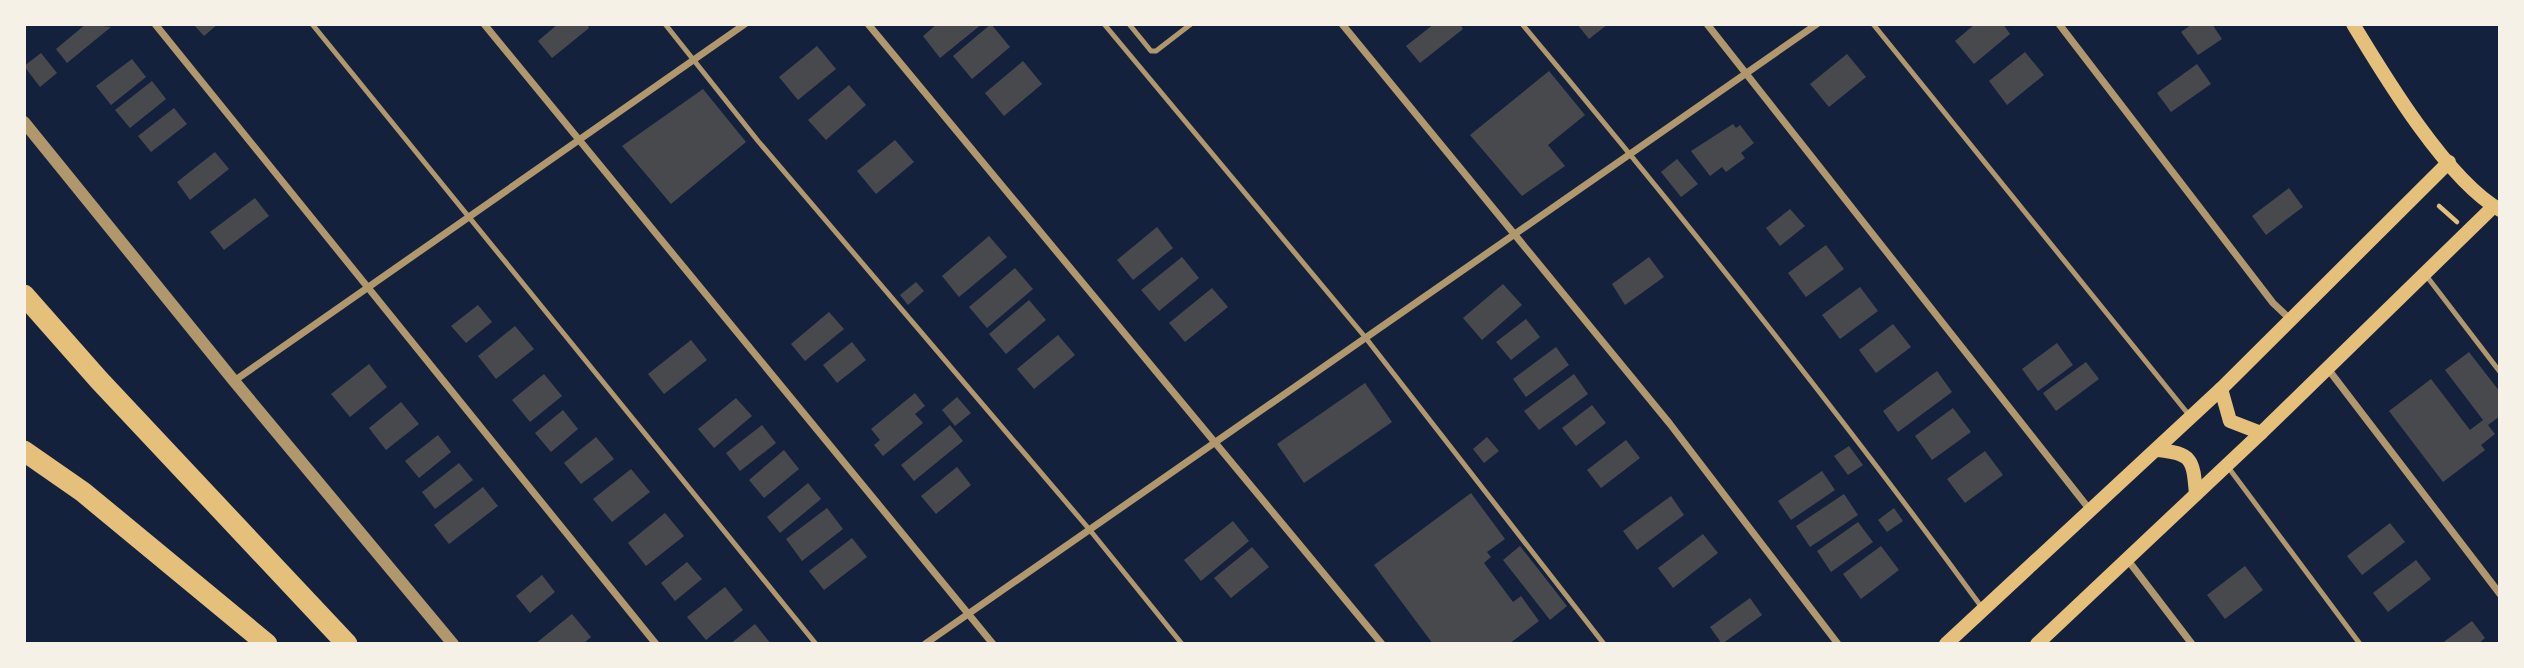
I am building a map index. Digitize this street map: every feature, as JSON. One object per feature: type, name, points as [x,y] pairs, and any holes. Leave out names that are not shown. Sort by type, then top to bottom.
[{"type":"highway","points":[[24,295],[99,380],[348,643]]},
{"type":"highway","points":[[24,451],[83,492],[267,643]]},
{"type":"main road","points":[[2037,643],[2227,466],[2496,208],[2449,162],[2406,108],[2353,24]]},
{"type":"main road","points":[[1946,643],[2221,390],[2449,162]]},
{"type":"main road","points":[[2221,390],[2230,421],[2243,429],[2261,433]]},
{"type":"main road","points":[[2157,450],[2178,452],[2188,457],[2194,467],[2196,494]]},
{"type":"street","points":[[155,24],[656,643]]},
{"type":"street","points":[[484,24],[993,643]]},
{"type":"street","points":[[234,381],[745,24]]},
{"type":"street","points":[[868,24],[1382,643]]},
{"type":"street","points":[[1342,24],[1670,424],[1838,643]]},
{"type":"street","points":[[1707,24],[2090,510]]},
{"type":"street","points":[[925,643],[1816,24]]},
{"type":"street","points":[[2059,24],[2159,150],[2266,293],[2291,320]]},
{"type":"street","points":[[24,122],[234,381],[453,643]]},
{"type":"street","points":[[2328,369],[2500,594]]},
{"type":"street","points":[[2126,558],[2192,643]]},
{"type":"lane","points":[[312,24],[816,643]]},
{"type":"lane","points":[[665,24],[758,141],[1089,529],[1182,643]]},
{"type":"lane","points":[[1104,24],[1365,337],[1604,643]]},
{"type":"lane","points":[[1129,24],[1151,51],[1156,51],[1191,24]]},
{"type":"lane","points":[[1522,24],[1630,153],[1875,463],[1983,610]]},
{"type":"lane","points":[[1873,24],[2191,418]]},
{"type":"lane","points":[[2425,274],[2500,372]]},
{"type":"lane","points":[[2227,466],[2360,643]]},
{"type":"path","points":[[2440,206],[2458,223]]},
{"type":"building","points":[[86,24],[111,27],[67,63],[56,49]]},
{"type":"building","points":[[193,24],[218,24],[204,36]]},
{"type":"building","points":[[558,24],[587,24],[589,28],[552,58],[538,41]]},
{"type":"building","points":[[937,24],[982,24],[940,58],[923,36]]},
{"type":"building","points":[[991,24],[1010,47],[972,79],[953,56]]},
{"type":"building","points":[[1434,24],[1460,24],[1463,29],[1420,63],[1406,46]]},
{"type":"building","points":[[1577,24],[1608,24],[1589,39]]},
{"type":"building","points":[[1975,24],[2003,24],[2010,34],[1974,64],[1955,41]]},
{"type":"building","points":[[2192,24],[2212,24],[2222,39],[2198,55],[2181,32]]},
{"type":"building","points":[[817,46],[836,69],[798,100],[779,77]]},
{"type":"building","points":[[2025,52],[2044,75],[2007,105],[1989,81]]},
{"type":"building","points":[[41,53],[57,73],[40,87],[24,66]]},
{"type":"building","points":[[1847,54],[1866,77],[1829,107],[1810,84]]},
{"type":"building","points":[[132,59],[146,77],[111,105],[96,86]]},
{"type":"building","points":[[1023,61],[1042,84],[1004,116],[985,93]]},
{"type":"building","points":[[2197,64],[2211,84],[2171,112],[2157,93]]},
{"type":"building","points":[[1549,71],[1585,115],[1548,145],[1565,166],[1522,196],[1470,135]]},
{"type":"building","points":[[152,81],[166,99],[130,128],[115,110]]},
{"type":"building","points":[[849,85],[866,105],[826,140],[808,120]]},
{"type":"building","points":[[703,89],[746,142],[671,204],[622,146]]},
{"type":"building","points":[[174,108],[187,124],[151,152],[138,136]]},
{"type":"building","points":[[1733,124],[1736,128],[1740,125],[1754,143],[1741,153],[1745,158],[1726,172],[1722,167],[1710,176],[1691,151]]},
{"type":"building","points":[[895,140],[914,162],[876,194],[857,171]]},
{"type":"building","points":[[215,152],[229,169],[190,200],[177,182]]},
{"type":"building","points":[[1677,159],[1698,184],[1681,197],[1661,172]]},
{"type":"building","points":[[2289,188],[2303,207],[2266,235],[2252,216]]},
{"type":"building","points":[[255,198],[269,216],[224,250],[210,232]]},
{"type":"building","points":[[1790,209],[1805,226],[1780,246],[1766,228]]},
{"type":"building","points":[[1157,227],[1173,248],[1133,280],[1117,260]]},
{"type":"building","points":[[989,236],[1007,257],[959,297],[942,276]]},
{"type":"building","points":[[1826,245],[1844,269],[1806,297],[1788,273]]},
{"type":"building","points":[[1182,257],[1199,278],[1159,311],[1141,290]]},
{"type":"building","points":[[1649,257],[1664,277],[1625,305],[1612,284]]},
{"type":"building","points":[[1015,268],[1033,289],[987,328],[969,307]]},
{"type":"building","points":[[916,282],[924,291],[908,305],[900,295]]},
{"type":"building","points":[[1503,284],[1522,305],[1482,340],[1463,318]]},
{"type":"building","points":[[1860,287],[1878,311],[1840,339],[1822,315]]},
{"type":"building","points":[[1212,288],[1228,307],[1185,342],[1169,323]]},
{"type":"building","points":[[1029,300],[1046,320],[1006,354],[989,334]]},
{"type":"building","points":[[478,305],[492,322],[466,343],[451,326]]},
{"type":"building","points":[[829,312],[844,329],[805,361],[791,344]]},
{"type":"building","points":[[1526,319],[1540,337],[1511,360],[1496,342]]},
{"type":"building","points":[[1893,324],[1911,347],[1876,373],[1859,350]]},
{"type":"building","points":[[515,326],[534,349],[496,379],[478,356]]},
{"type":"building","points":[[1058,335],[1075,355],[1034,389],[1017,369]]},
{"type":"building","points":[[691,340],[707,360],[664,394],[648,374]]},
{"type":"building","points":[[852,342],[866,360],[837,383],[823,365]]},
{"type":"building","points":[[2057,343],[2073,365],[2038,391],[2022,369]]},
{"type":"building","points":[[1556,347],[1569,365],[1526,397],[1513,379]]},
{"type":"building","points":[[2469,352],[2500,392],[2500,416],[2488,425],[2495,434],[2481,445],[2485,450],[2443,482],[2389,411],[2431,379],[2470,430],[2483,420],[2445,370]]},
{"type":"building","points":[[2086,362],[2099,379],[2056,411],[2043,393]]},
{"type":"building","points":[[369,364],[387,387],[350,417],[331,394]]},
{"type":"building","points":[[1937,371],[1952,392],[1898,432],[1883,411]]},
{"type":"building","points":[[544,374],[562,396],[530,422],[512,400]]},
{"type":"building","points":[[1574,374],[1588,394],[1539,430],[1524,411]]},
{"type":"building","points":[[1365,383],[1392,422],[1304,483],[1277,444]]},
{"type":"building","points":[[915,393],[925,406],[915,414],[923,423],[883,456],[874,445],[880,440],[871,429]]},
{"type":"building","points":[[957,397],[971,413],[955,426],[942,410]]},
{"type":"building","points":[[736,398],[752,416],[714,448],[698,429]]},
{"type":"building","points":[[401,402],[419,424],[386,450],[369,428]]},
{"type":"building","points":[[1592,405],[1606,423],[1576,446],[1562,428]]},
{"type":"building","points":[[1953,408],[1971,432],[1932,460],[1915,436]]},
{"type":"building","points":[[563,410],[578,429],[551,452],[535,433]]},
{"type":"building","points":[[762,425],[776,443],[740,471],[726,453]]},
{"type":"building","points":[[950,425],[963,441],[914,481],[901,465]]},
{"type":"building","points":[[438,435],[451,452],[419,478],[405,461]]},
{"type":"building","points":[[596,437],[614,459],[581,484],[564,463]]},
{"type":"building","points":[[1487,437],[1499,451],[1484,463],[1473,449]]},
{"type":"building","points":[[1626,440],[1640,458],[1601,488],[1587,470]]},
{"type":"building","points":[[1849,446],[1863,465],[1848,475],[1834,456]]},
{"type":"building","points":[[784,450],[799,469],[764,498],[749,480]]},
{"type":"building","points":[[1985,451],[2003,475],[1965,503],[1947,479]]},
{"type":"building","points":[[459,463],[473,480],[435,509],[422,492]]},
{"type":"building","points":[[957,467],[971,485],[936,514],[921,496]]},
{"type":"building","points":[[631,469],[650,492],[612,522],[593,499]]},
{"type":"building","points":[[1822,471],[1835,490],[1791,520],[1778,501]]},
{"type":"building","points":[[808,483],[821,499],[780,533],[767,517]]},
{"type":"building","points":[[483,487],[498,506],[449,544],[434,525]]},
{"type":"building","points":[[1471,493],[1505,539],[1487,552],[1491,557],[1484,563],[1513,602],[1521,596],[1539,621],[1509,644],[1433,644],[1374,565]]},
{"type":"building","points":[[1844,494],[1858,515],[1810,547],[1796,526]]},
{"type":"building","points":[[1671,496],[1684,515],[1637,550],[1623,531]]},
{"type":"building","points":[[827,508],[843,529],[802,561],[786,539]]},
{"type":"building","points":[[1894,508],[1903,521],[1887,532],[1878,520]]},
{"type":"building","points":[[665,513],[684,536],[646,566],[628,543]]},
{"type":"building","points":[[1233,521],[1249,541],[1201,581],[1184,560]]},
{"type":"building","points":[[1858,522],[1873,542],[1831,572],[1817,551]]},
{"type":"building","points":[[2390,523],[2405,542],[2362,575],[2347,556]]},
{"type":"building","points":[[1703,534],[1718,553],[1673,588],[1658,568]]},
{"type":"building","points":[[852,538],[867,557],[824,590],[809,571]]},
{"type":"building","points":[[1520,546],[1567,606],[1550,620],[1503,560]]},
{"type":"building","points":[[1881,546],[1899,570],[1861,599],[1843,574]]},
{"type":"building","points":[[1252,547],[1269,567],[1231,598],[1214,578]]},
{"type":"building","points":[[2416,560],[2431,579],[2388,612],[2373,593]]},
{"type":"building","points":[[687,562],[702,579],[675,601],[661,583]]},
{"type":"building","points":[[2245,566],[2263,590],[2225,619],[2207,595]]},
{"type":"building","points":[[542,575],[555,592],[530,613],[516,596]]},
{"type":"building","points":[[725,587],[743,610],[706,640],[687,617]]},
{"type":"building","points":[[1750,598],[1762,615],[1722,644],[1710,627]]},
{"type":"building","points":[[572,614],[591,637],[583,644],[535,644]]},
{"type":"building","points":[[2472,621],[2485,638],[2478,644],[2441,644]]},
{"type":"building","points":[[755,624],[771,644],[730,644]]}]
